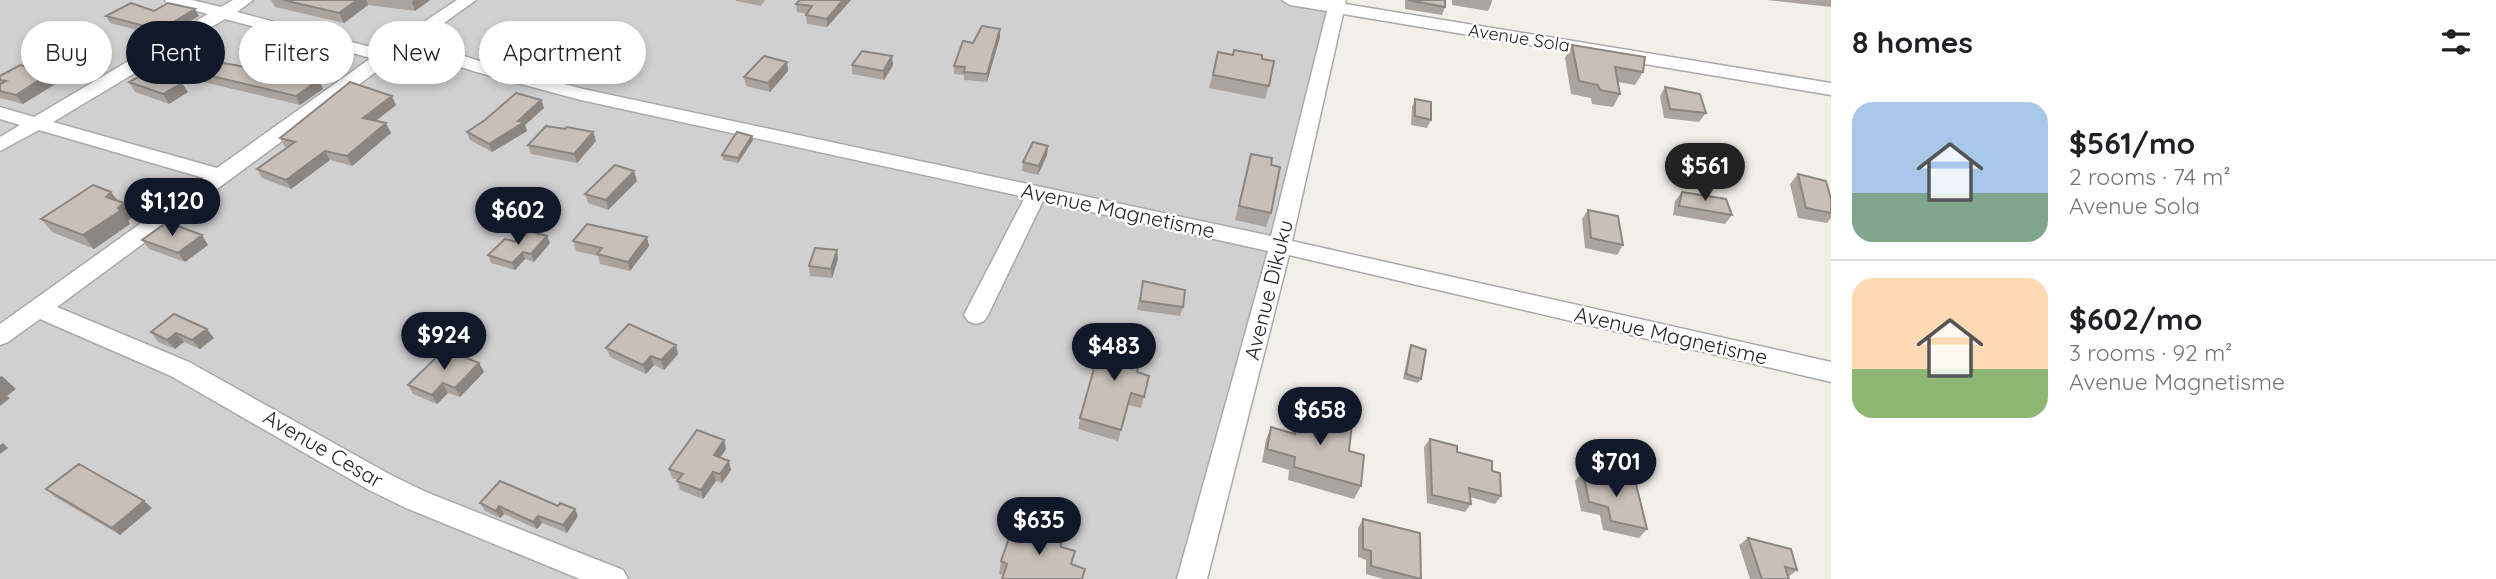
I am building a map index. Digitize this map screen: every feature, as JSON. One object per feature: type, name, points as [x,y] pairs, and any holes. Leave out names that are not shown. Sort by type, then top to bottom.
[{"type":"street","points":[[173,0],[368,51]]},
{"type":"street","points":[[0,145],[245,0]]},
{"type":"street","points":[[438,21],[468,0]]},
{"type":"street","name":"Avenue Sola","points":[[1290,0],[1337,4],[1831,89]]},
{"type":"street","name":"Avenue Dikuku","points":[[1192,579],[1281,246],[1337,4]]},
{"type":"street","name":"Avenue Magnetisme","points":[[465,62],[581,94],[1281,246],[1831,372]]},
{"type":"street","points":[[0,336],[368,69]]},
{"type":"street","points":[[0,113],[222,176]]},
{"type":"street","points":[[976,315],[1037,193]]},
{"type":"street","name":"Avenue Cesar","points":[[37,308],[180,369],[379,482],[416,500],[613,579]]},
{"type":"shaded area","points":[[0,0],[1338,0],[1188,579],[0,579]]},
{"type":"building","points":[[283,0],[357,0],[339,13]]},
{"type":"building","points":[[800,0],[843,0],[827,19],[806,15],[812,6],[796,4]]},
{"type":"building","points":[[1408,0],[1445,0],[1445,7]]},
{"type":"building","points":[[131,3],[154,11],[168,3],[195,9],[175,21],[126,21],[106,16]]},
{"type":"building","points":[[982,26],[1000,29],[987,74],[964,72],[965,67],[954,66],[963,41],[973,43]]},
{"type":"building","points":[[1572,45],[1645,57],[1643,72],[1615,67],[1620,94],[1600,90],[1598,85],[1579,81]]},
{"type":"building","points":[[1234,50],[1262,55],[1262,59],[1274,61],[1269,86],[1213,75],[1218,52],[1233,55]]},
{"type":"building","points":[[862,51],[892,56],[883,71],[852,65]]},
{"type":"building","points":[[764,56],[787,62],[768,83],[744,77]]},
{"type":"building","points":[[225,63],[239,66],[239,83],[225,79]]},
{"type":"building","points":[[20,65],[21,84],[33,84],[16,95],[0,91],[0,84],[6,81],[0,80],[0,76]]},
{"type":"building","points":[[354,83],[392,96],[363,118],[386,123],[347,156],[325,151],[286,180],[257,169],[295,142],[280,138],[348,84]]},
{"type":"building","points":[[135,84],[180,84],[163,94]]},
{"type":"building","points":[[245,84],[313,84],[296,96]]},
{"type":"building","points":[[1665,87],[1700,94],[1706,113],[1670,109]]},
{"type":"building","points":[[516,93],[541,100],[518,121],[524,122],[489,144],[467,132],[485,120]]},
{"type":"building","points":[[1415,99],[1431,102],[1431,120],[1415,116]]},
{"type":"building","points":[[546,126],[593,132],[574,154],[528,145]]},
{"type":"building","points":[[737,132],[752,136],[738,158],[722,155]]},
{"type":"building","points":[[1033,142],[1048,146],[1039,166],[1023,162]]},
{"type":"building","points":[[1251,154],[1272,158],[1271,165],[1280,167],[1271,213],[1239,206]]},
{"type":"building","points":[[615,165],[634,171],[606,200],[585,194]]},
{"type":"building","points":[[1798,174],[1826,181],[1831,199],[1831,213],[1806,208]]},
{"type":"building","points":[[93,185],[111,192],[106,197],[124,203],[118,208],[120,211],[83,235],[41,219]]},
{"type":"building","points":[[1682,192],[1726,199],[1732,215],[1679,206]]},
{"type":"building","points":[[1588,210],[1618,216],[1623,245],[1591,238]]},
{"type":"building","points":[[167,222],[202,235],[178,253],[142,240]]},
{"type":"building","points":[[587,224],[647,237],[628,262],[597,254],[602,248],[573,241]]},
{"type":"building","points":[[529,231],[547,236],[531,254],[523,252],[512,263],[488,255],[505,239],[518,242]]},
{"type":"building","points":[[815,248],[837,250],[831,269],[809,266]]},
{"type":"building","points":[[1143,281],[1185,290],[1183,307],[1140,301]]},
{"type":"building","points":[[174,314],[207,329],[192,340],[176,333],[167,340],[151,332]]},
{"type":"building","points":[[629,324],[676,345],[661,360],[651,356],[643,365],[606,348]]},
{"type":"building","points":[[1103,337],[1143,347],[1137,372],[1149,376],[1144,397],[1131,393],[1121,430],[1080,418]]},
{"type":"building","points":[[1411,345],[1426,350],[1421,379],[1406,374]]},
{"type":"building","points":[[445,349],[479,363],[455,388],[443,383],[432,395],[408,385]]},
{"type":"building","points":[[1300,408],[1352,423],[1349,451],[1364,455],[1361,486],[1294,467],[1295,457],[1267,449],[1271,427],[1295,434]]},
{"type":"building","points":[[697,430],[724,440],[714,455],[729,461],[720,474],[713,472],[701,490],[677,481],[683,474],[669,469]]},
{"type":"building","points":[[1430,439],[1457,446],[1457,452],[1492,461],[1492,471],[1500,473],[1501,496],[1469,488],[1471,504],[1432,495]]},
{"type":"building","points":[[79,464],[144,501],[112,528],[46,489]]},
{"type":"building","points":[[1583,472],[1636,484],[1647,529],[1611,521],[1608,507],[1589,502]]},
{"type":"building","points":[[500,481],[558,506],[560,503],[575,509],[563,525],[538,516],[533,522],[499,506],[496,511],[480,503]]},
{"type":"building","points":[[1363,519],[1420,533],[1421,579],[1371,566],[1371,551],[1363,549]]},
{"type":"building","points":[[1027,526],[1059,535],[1061,547],[1075,551],[1071,564],[1085,569],[1082,579],[1002,579],[1007,564],[1001,561],[1009,538],[1017,540],[1021,530]]},
{"type":"building","points":[[1748,538],[1791,549],[1797,570],[1785,567],[1789,579],[1762,579]]}]
